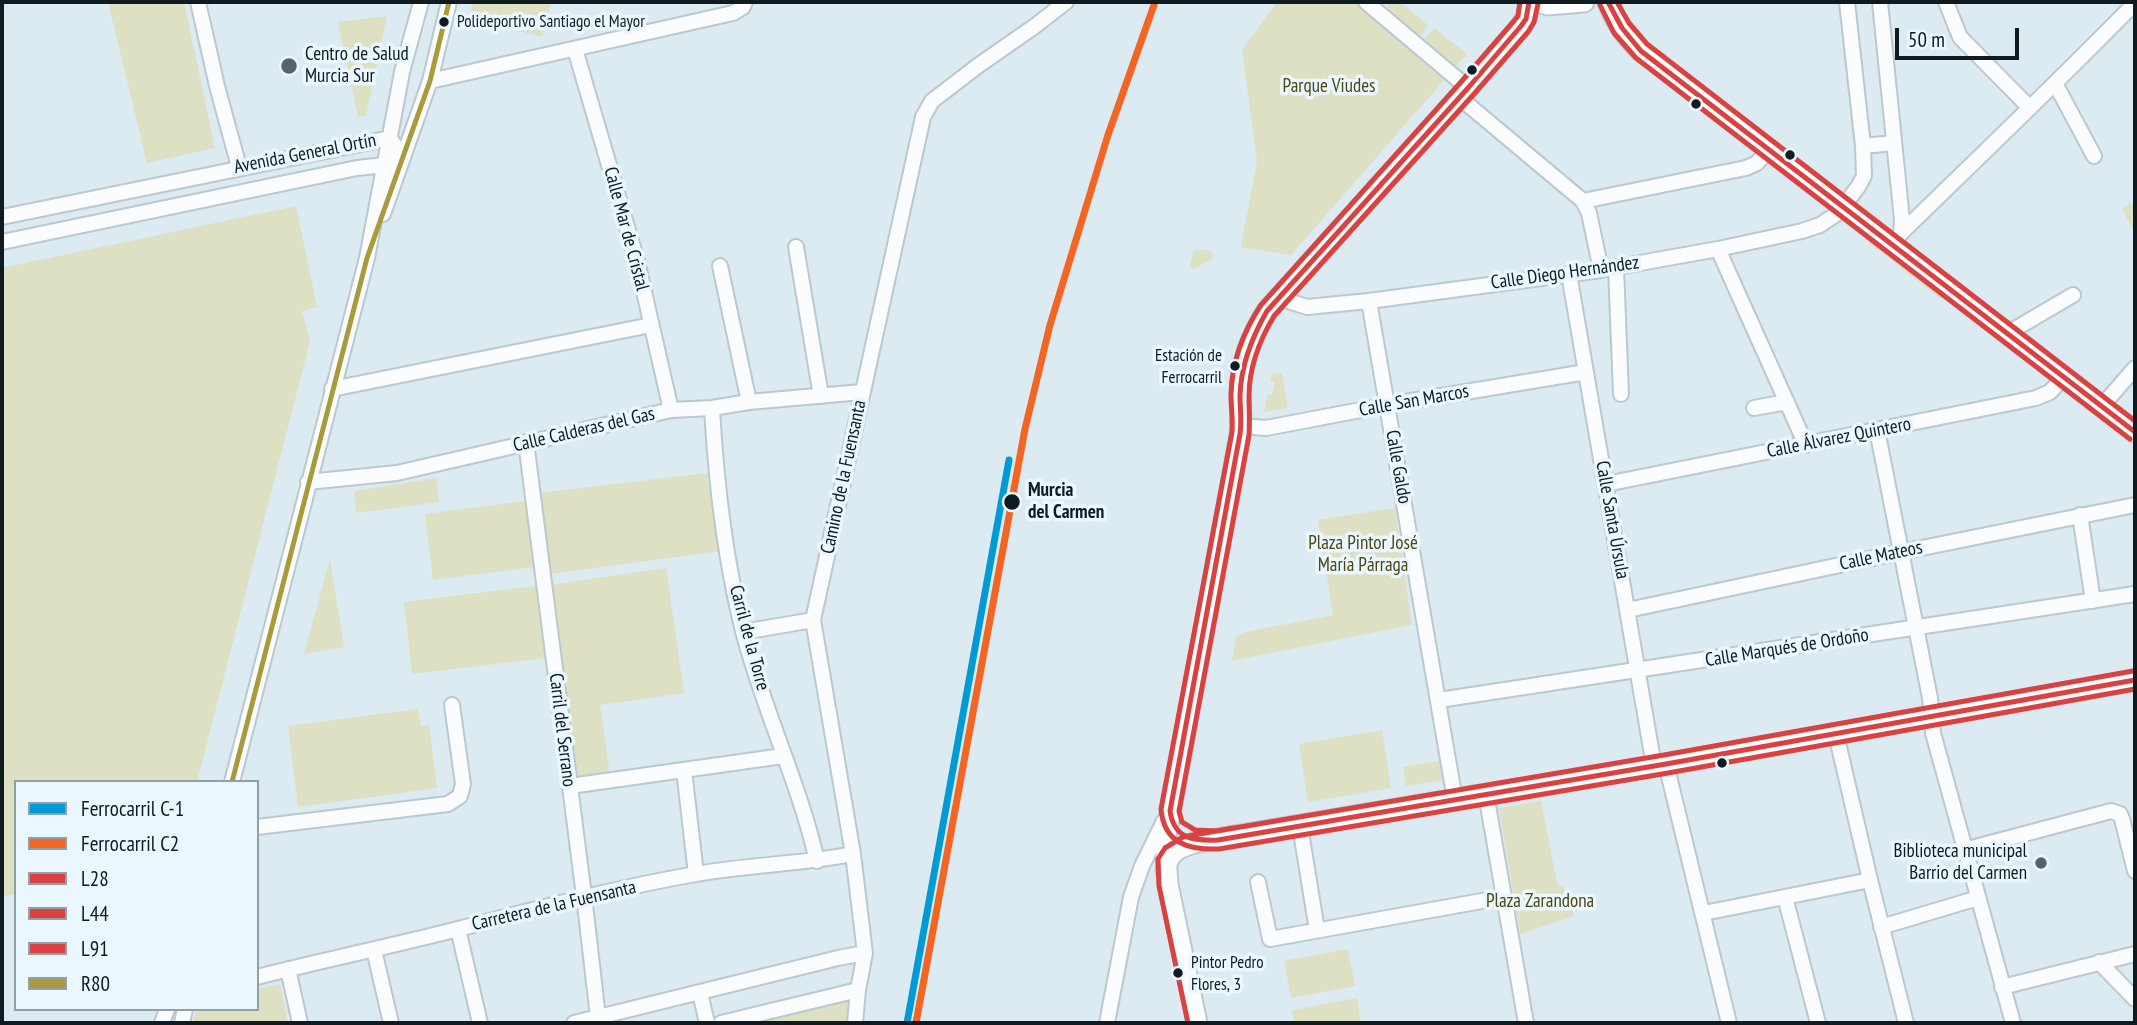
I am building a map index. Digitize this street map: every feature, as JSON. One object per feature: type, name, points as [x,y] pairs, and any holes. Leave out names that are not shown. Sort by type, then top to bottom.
[{"type":"main road","points":[[1197,1023],[1166,872],[1165,841],[1242,426],[1240,391],[1249,348],[1260,322],[1279,298],[1524,23],[1529,2]]},
{"type":"main road","points":[[1537,2],[1548,5],[1584,2]]},
{"type":"main road","points":[[1608,2],[1618,23],[1634,44],[1844,206],[1897,238],[2008,333],[2135,432]]},
{"type":"main road","points":[[1166,872],[1168,860],[1174,851],[1186,845],[1211,840],[1660,765],[2135,680]]},
{"type":"main road","points":[[1170,811],[1172,824],[1184,837],[1211,840]]},
{"type":"street","points":[[198,2],[239,167]]},
{"type":"street","points":[[233,780],[367,258],[402,72],[421,2]]},
{"type":"street","points":[[367,258],[430,81],[449,2]]},
{"type":"street","points":[[430,81],[733,13],[743,7],[745,2]]},
{"type":"street","name":"Camino de la Fuensanta","points":[[855,1023],[865,953],[853,854],[813,620],[923,117],[933,101],[1066,2]]},
{"type":"street","points":[[1366,2],[1583,201],[1609,268],[1621,394]]},
{"type":"street","points":[[1844,206],[1862,181],[1865,168],[1847,2]]},
{"type":"street","points":[[1880,2],[1902,220],[1897,238]]},
{"type":"street","points":[[1946,2],[1960,37],[2030,108]]},
{"type":"street","points":[[1897,238],[1981,153],[2056,85],[2135,3]]},
{"type":"street","name":"Calle Mar de Cristal","points":[[575,49],[636,261],[671,410]]},
{"type":"street","points":[[2056,85],[2094,156]]},
{"type":"street","name":"Avenida General Ortín","points":[[2,217],[390,138],[403,158],[385,165],[357,168],[2,242]]},
{"type":"street","points":[[1863,146],[1894,143]]},
{"type":"street","points":[[1583,201],[1746,168],[1757,163],[1769,149]]},
{"type":"street","name":"Calle Diego Hernández","points":[[1279,298],[1307,307],[1609,268],[1718,249],[1811,228],[1829,220],[1844,206]]},
{"type":"street","points":[[796,247],[821,396]]},
{"type":"street","points":[[1718,249],[1806,445]]},
{"type":"street","points":[[720,266],[749,402]]},
{"type":"street","name":"Calle Santa Úrsula","points":[[1569,274],[1639,671],[1660,765],[1704,913],[1729,1023]]},
{"type":"street","points":[[2008,333],[2073,295]]},
{"type":"street","name":"Calle Galdo","points":[[1369,301],[1455,800]]},
{"type":"street","points":[[332,389],[651,325]]},
{"type":"street","points":[[2102,406],[2135,368]]},
{"type":"street","name":"Calle San Marcos","points":[[1242,426],[1266,428],[1586,372]]},
{"type":"street","name":"Calle Álvarez Quintero","points":[[1606,484],[2042,396],[2054,389],[2064,377]]},
{"type":"street","name":"Calle Calderas del Gas","points":[[308,482],[397,473],[671,410],[862,392]]},
{"type":"street","points":[[1754,408],[1787,402]]},
{"type":"street","name":"Carril de la Torre","points":[[712,408],[723,523],[743,632],[808,823],[817,861]]},
{"type":"street","points":[[1877,430],[1930,698],[1933,733],[2013,1023]]},
{"type":"street","name":"Carril del Serrano","points":[[526,442],[598,1017]]},
{"type":"street","name":"Calle Mateos","points":[[1628,610],[2135,505]]},
{"type":"street","points":[[2080,515],[2093,601]]},
{"type":"street","name":"Calle Marqués de Ordoño","points":[[1439,700],[2135,594]]},
{"type":"street","points":[[743,632],[813,620]]},
{"type":"street","points":[[259,827],[448,804],[460,796],[463,784],[452,705]]},
{"type":"street","points":[[1836,734],[1906,1023]]},
{"type":"street","points":[[570,786],[783,756]]},
{"type":"street","points":[[680,770],[696,874]]},
{"type":"street","points":[[1486,794],[1526,1023]]},
{"type":"street","points":[[1107,1023],[1128,909],[1147,853],[1170,811]]},
{"type":"street","points":[[1964,850],[2111,811],[2120,814],[2135,871]]},
{"type":"street","points":[[1300,826],[1317,930]]},
{"type":"street","points":[[1147,853],[1158,861],[1166,872]]},
{"type":"street","name":"Carretera de la Fuensanta","points":[[259,976],[584,896],[696,874],[817,861],[853,854]]},
{"type":"street","points":[[1704,913],[1870,880]]},
{"type":"street","points":[[1258,882],[1270,939],[1504,897]]},
{"type":"street","points":[[1785,897],[1818,1023]]},
{"type":"street","points":[[1881,927],[1978,898]]},
{"type":"street","points":[[458,929],[480,1023]]},
{"type":"street","points":[[374,950],[391,1023]]},
{"type":"street","points":[[574,1023],[865,953]]},
{"type":"street","points":[[2002,987],[2135,954]]},
{"type":"street","points":[[2099,962],[2135,999]]},
{"type":"street","points":[[288,969],[300,1023]]},
{"type":"street","points":[[721,1023],[858,990]]},
{"type":"street","points":[[701,993],[707,1023]]},
{"type":"green space","points":[[108,2],[184,2],[215,148],[147,163]]},
{"type":"green space","points":[[473,2],[551,2],[542,37],[469,18]]},
{"type":"green space","name":"Parque Viudes","points":[[1277,2],[1355,2],[1444,80],[1291,255],[1241,247],[1257,161],[1242,50]]},
{"type":"green space","points":[[1388,2],[1400,2],[1428,25],[1419,38],[1387,10]]},
{"type":"green space","points":[[387,16],[366,116],[358,117],[338,22]]},
{"type":"green space","points":[[1434,28],[1467,54],[1454,68],[1423,41]]},
{"type":"green space","points":[[2135,202],[2135,234],[2122,208]]},
{"type":"green space","points":[[296,206],[317,307],[302,311],[310,341],[198,780],[14,780],[14,894],[2,897],[2,268]]},
{"type":"green space","points":[[1871,240],[1943,296],[1941,299],[1869,243]]},
{"type":"green space","points":[[1197,249],[1211,251],[1213,258],[1194,269],[1190,266],[1193,252]]},
{"type":"green space","points":[[1272,373],[1282,374],[1288,408],[1264,412],[1268,394],[1272,395],[1275,382],[1270,381]]},
{"type":"green space","points":[[707,473],[719,551],[550,574],[540,493]]},
{"type":"green space","points":[[436,478],[439,502],[356,513],[354,491]]},
{"type":"green space","points":[[525,501],[534,567],[433,580],[425,514]]},
{"type":"green space","name":"Plaza Pintor José María Párraga","points":[[1395,508],[1412,625],[1232,661],[1236,638],[1245,632],[1333,615],[1318,520]]},
{"type":"green space","points":[[330,559],[344,647],[304,654]]},
{"type":"green space","points":[[666,568],[684,693],[600,705],[610,774],[578,778],[550,585]]},
{"type":"green space","points":[[536,586],[545,658],[412,674],[404,602]]},
{"type":"green space","points":[[418,709],[421,726],[429,725],[437,788],[298,807],[288,726]]},
{"type":"green space","points":[[1382,730],[1391,788],[1308,802],[1299,744]]},
{"type":"green space","points":[[1439,761],[1443,780],[1406,786],[1403,767]]},
{"type":"green space","name":"Plaza Zarandona","points":[[1541,801],[1557,884],[1563,886],[1574,916],[1520,934],[1499,808]]},
{"type":"green space","points":[[1348,949],[1355,986],[1291,998],[1284,961]]},
{"type":"green space","points":[[280,984],[288,1023],[193,1023],[196,1011],[259,1011],[259,989]]},
{"type":"green space","points":[[858,990],[855,1023],[721,1023]]},
{"type":"green space","points":[[1357,998],[1361,1023],[1294,1023],[1292,1010]]},
{"type":"rail line","name":"C2","points":[[916,1023],[1025,429],[1050,325],[1108,135],[1154,5]]},
{"type":"rail line","name":"C-1","points":[[907,1023],[1009,460]]},
{"type":"transit line","name":"R80","points":[[233,780],[367,258],[430,81],[449,2]]},
{"type":"transit line","name":"L44","points":[[1520,2],[1518,16],[1514,21],[1261,305],[1244,337],[1232,382],[1232,432],[1161,809],[1163,821],[1173,837],[1188,846],[1219,849],[1668,773],[2135,689]]},
{"type":"transit line","name":"L28","points":[[1529,2],[1526,19],[1521,26],[1267,311],[1252,341],[1241,384],[1240,434],[1170,811],[1180,833],[1193,839],[1218,840],[1666,764],[2135,680]]},
{"type":"transit line","name":"L28","points":[[1608,2],[1622,28],[1641,51],[2135,432]]},
{"type":"transit line","name":"L91","points":[[1617,2],[1629,23],[1647,44],[2135,421]]},
{"type":"transit line","name":"L91","points":[[1538,4],[1534,22],[1528,32],[1274,316],[1259,345],[1249,385],[1249,435],[1179,811],[1182,822],[1195,830],[1217,831],[2133,671]]},
{"type":"transit line","name":"L44","points":[[1600,5],[1614,33],[1636,58],[2130,439]]},
{"type":"transit line","name":"L91","points":[[1188,1023],[1159,886],[1158,859],[1165,848],[1183,837],[1233,828]]},
{"type":"place","name":"Polideportivo Santiago el Mayor","points":[[444,22]]},
{"type":"place","name":"Centro de Salud Murcia Sur","points":[[289,66]]},
{"type":"place","name":"Estación de Ferrocarril","points":[[1235,366]]},
{"type":"place","name":"Murcia del Carmen","points":[[1012,502]]},
{"type":"place","name":"Biblioteca municipal Barrio del Carmen","points":[[2041,863]]},
{"type":"place","name":"Pintor Pedro Flores, 3","points":[[1178,973]]}]
